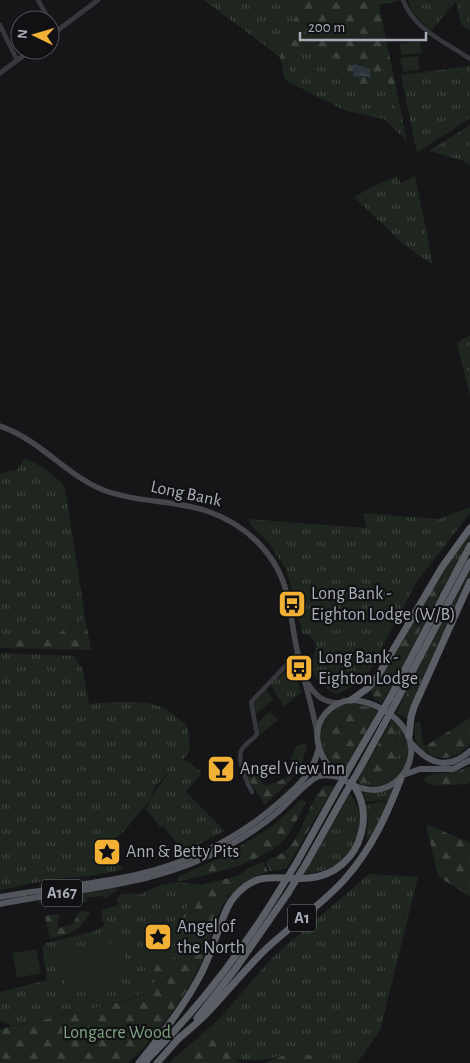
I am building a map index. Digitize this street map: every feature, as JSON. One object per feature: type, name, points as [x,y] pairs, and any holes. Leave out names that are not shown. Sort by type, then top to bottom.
[{"type":"highway","points":[[352,700],[368,688],[376,679],[442,567],[470,528]]},
{"type":"highway","name":"A1","points":[[156,1063],[236,968],[307,862],[383,726],[393,700],[470,546]]},
{"type":"highway","name":"A1","points":[[144,1063],[212,987],[248,939],[280,891],[376,722],[393,700],[470,562]]},
{"type":"highway","points":[[410,740],[411,717],[414,706],[470,582]]},
{"type":"highway","name":"A1","points":[[177,1040],[208,1013],[268,947],[333,891],[353,870],[379,831],[402,776]]},
{"type":"highway","points":[[139,1063],[171,1022],[194,986],[210,954],[227,908],[239,891],[257,880],[270,877],[303,878],[324,875],[343,864],[353,853],[360,840],[364,819],[362,804],[355,786]]},
{"type":"main road","name":"Long Bank","points":[[0,426],[16,432],[73,473],[105,490],[127,497],[199,508],[228,519],[244,529],[268,553],[282,579],[287,594],[298,653],[317,734]]},
{"type":"main road","name":"Long Bank","points":[[305,681],[314,694],[322,700],[339,703]]},
{"type":"main road","points":[[317,734],[322,719],[332,707],[352,700],[369,703],[399,722],[410,740],[424,757],[438,763],[457,760],[470,751]]},
{"type":"main road","name":"A167","points":[[0,897],[134,875],[174,864],[210,848],[256,821],[306,778],[313,767],[318,747],[317,734]]},
{"type":"main road","points":[[402,776],[411,758],[410,740]]},
{"type":"main road","name":"A167","points":[[318,747],[327,764],[342,778],[355,786],[370,790],[390,786],[402,776],[420,769],[453,769],[470,760]]},
{"type":"main road","name":"A167","points":[[0,904],[133,882],[179,869],[215,853],[257,828],[317,777],[325,775],[342,778]]},
{"type":"street","points":[[60,29],[98,0]]},
{"type":"street","points":[[403,0],[416,22],[441,42],[470,59]]},
{"type":"street","points":[[0,25],[10,46]]},
{"type":"street","points":[[0,73],[17,60]]},
{"type":"street","points":[[252,792],[244,773],[241,754],[242,749],[257,734],[251,702],[298,653]]},
{"type":"green space","points":[[204,0],[302,0],[280,57]]},
{"type":"green space","points":[[302,0],[399,0],[379,5],[407,141],[387,79],[377,80],[366,86],[350,86],[348,63],[301,43],[285,80],[280,57]]},
{"type":"green space","points":[[408,0],[470,0],[470,31],[461,24],[456,1],[431,31],[413,13]]},
{"type":"green space","points":[[419,41],[422,53],[402,55],[399,44]]},
{"type":"green space","points":[[300,42],[348,63],[377,80],[387,79],[405,139],[384,119],[346,111],[285,80]]},
{"type":"green space","points":[[418,56],[420,69],[403,72],[400,58]]},
{"type":"green space","points":[[470,66],[470,118],[417,153],[401,75]]},
{"type":"green space","points":[[470,125],[470,165],[464,161],[429,151]]},
{"type":"green space","points":[[397,176],[401,183],[415,176],[433,265],[403,244],[354,197]]},
{"type":"green space","points":[[470,335],[470,396],[457,343]]},
{"type":"green space","points":[[25,458],[46,470],[65,487],[85,617],[60,633],[39,640],[19,638],[12,633],[0,634],[0,474],[13,470],[16,471]]},
{"type":"green space","points":[[470,507],[470,513],[416,583],[368,674],[348,689],[336,694],[323,686],[316,678],[312,668],[316,643],[309,635],[302,633],[295,597],[285,568],[268,542],[250,524],[249,519],[366,528],[363,513],[439,519]]},
{"type":"green space","points":[[470,534],[470,540],[418,638],[419,630],[433,608],[445,582],[444,571],[439,575]]},
{"type":"green space","points":[[451,565],[438,595],[424,624],[419,630],[418,638],[382,703],[373,698],[371,691],[439,576]]},
{"type":"green space","points":[[470,569],[470,577],[407,719],[400,715],[408,711],[444,632],[439,632],[412,689],[400,703]]},
{"type":"green space","points":[[448,615],[450,618],[408,711],[400,715],[396,713],[412,689]]},
{"type":"green space","points":[[85,617],[91,650],[0,648],[0,634],[13,633],[20,638],[39,640],[70,628]]},
{"type":"green space","points":[[0,653],[74,656],[83,670],[89,704],[147,703],[163,708],[176,716],[188,727],[190,751],[183,760],[188,761],[202,773],[186,792],[225,831],[184,852],[146,809],[155,791],[169,773],[156,785],[149,801],[126,829],[106,847],[123,870],[89,876],[53,879],[0,890]]},
{"type":"green space","points":[[288,670],[294,670],[301,692],[284,707],[270,684]]},
{"type":"green space","points":[[266,690],[273,700],[255,715],[253,703]]},
{"type":"green space","points":[[348,703],[368,706],[378,711],[364,707],[353,708],[333,723],[341,768],[344,770],[342,773],[326,755],[321,735],[323,725],[328,716],[336,709]]},
{"type":"green space","points":[[356,706],[366,707],[377,712],[344,770],[339,766],[332,751],[333,721],[339,712]]},
{"type":"green space","points":[[270,711],[278,720],[260,735],[257,723]]},
{"type":"green space","points":[[470,718],[470,744],[466,748],[457,755],[447,758],[430,755],[425,746]]},
{"type":"green space","points":[[392,720],[397,727],[395,742],[397,749],[399,749],[394,762],[389,770],[379,779],[360,784],[358,780]]},
{"type":"green space","points":[[393,721],[401,728],[406,737],[408,754],[406,762],[398,776],[386,784],[379,786],[362,785],[370,781],[377,781],[390,768],[393,762],[396,749],[396,725]]},
{"type":"green space","points":[[420,722],[422,739],[426,750],[424,753],[417,743],[415,735],[415,723]]},
{"type":"green space","points":[[305,743],[307,746],[299,772],[265,805],[247,777],[245,769],[249,763],[264,786],[278,781],[287,776],[293,769],[295,764],[290,759],[297,746]]},
{"type":"green space","points":[[470,766],[470,782],[467,784],[434,786],[423,780],[433,774],[457,771]]},
{"type":"green space","points":[[323,786],[334,786],[286,869],[270,871],[266,861],[284,852],[290,846],[300,831],[313,802]]},
{"type":"green space","points":[[394,787],[389,801],[366,802],[362,793],[379,793]]},
{"type":"green space","points":[[350,794],[359,811],[358,830],[351,849],[338,863],[322,871],[304,874]]},
{"type":"green space","points":[[302,799],[306,803],[293,827],[284,840],[275,848],[234,867],[178,882],[178,877],[230,853],[275,824]]},
{"type":"green space","points":[[377,802],[388,803],[374,833],[366,840],[368,820],[366,805]]},
{"type":"green space","points":[[426,824],[470,843],[470,897],[438,876]]},
{"type":"green space","name":"Longacre Wood","points":[[264,862],[268,872],[249,880],[235,890],[226,901],[219,914],[203,958],[189,986],[174,1010],[156,1033],[128,1063],[0,1063],[0,1029],[89,1010],[138,997],[156,981],[153,968],[141,940],[143,932],[150,948],[159,952],[164,962],[164,975],[171,960],[186,947],[200,913],[196,908],[180,920],[200,885],[238,876],[250,867]]},
{"type":"green space","points":[[369,874],[418,877],[380,1031],[357,1063],[328,1063],[297,1050],[265,1059],[232,1058],[218,1020],[272,958]]},
{"type":"green space","points":[[178,882],[200,885],[180,920],[196,908],[200,913],[186,947],[171,960],[163,977],[159,952],[150,948],[144,932],[141,940],[153,968],[156,981],[138,996],[89,1010],[11,1026],[0,1020],[0,992],[47,980],[42,947],[46,943],[92,932],[104,926],[101,910],[118,905],[116,900],[121,894],[136,893],[138,895],[158,886]]},
{"type":"green space","points":[[116,888],[117,890],[105,899],[102,896],[86,898],[88,901],[84,902],[82,899],[66,901],[68,904],[64,904],[62,901],[47,903],[47,907],[36,901]]},
{"type":"green space","points":[[80,911],[90,912],[78,928],[50,939],[45,916],[59,914],[58,928],[72,925]]},
{"type":"green space","points":[[122,941],[129,978],[66,989],[59,952]]},
{"type":"green space","points":[[36,949],[41,973],[17,978],[12,953]]},
{"type":"green space","name":"Longacre Wood","points":[[218,1020],[232,1058],[241,1063],[169,1063]]},
{"type":"green space","points":[[297,1050],[328,1063],[264,1063]]},
{"type":"water","points":[[354,64],[370,69],[370,76],[373,79],[367,76],[354,77],[352,67]]},
{"type":"place","name":"Long Bank - Eighton Lodge (W/B)","points":[[292,604]]},
{"type":"place","name":"Long Bank - Eighton Lodge","points":[[299,668]]},
{"type":"place","name":"Angel View Inn","points":[[221,769]]},
{"type":"place","name":"Ann & Betty Pits","points":[[107,852]]},
{"type":"place","name":"Angel of the North","points":[[158,937]]}]
